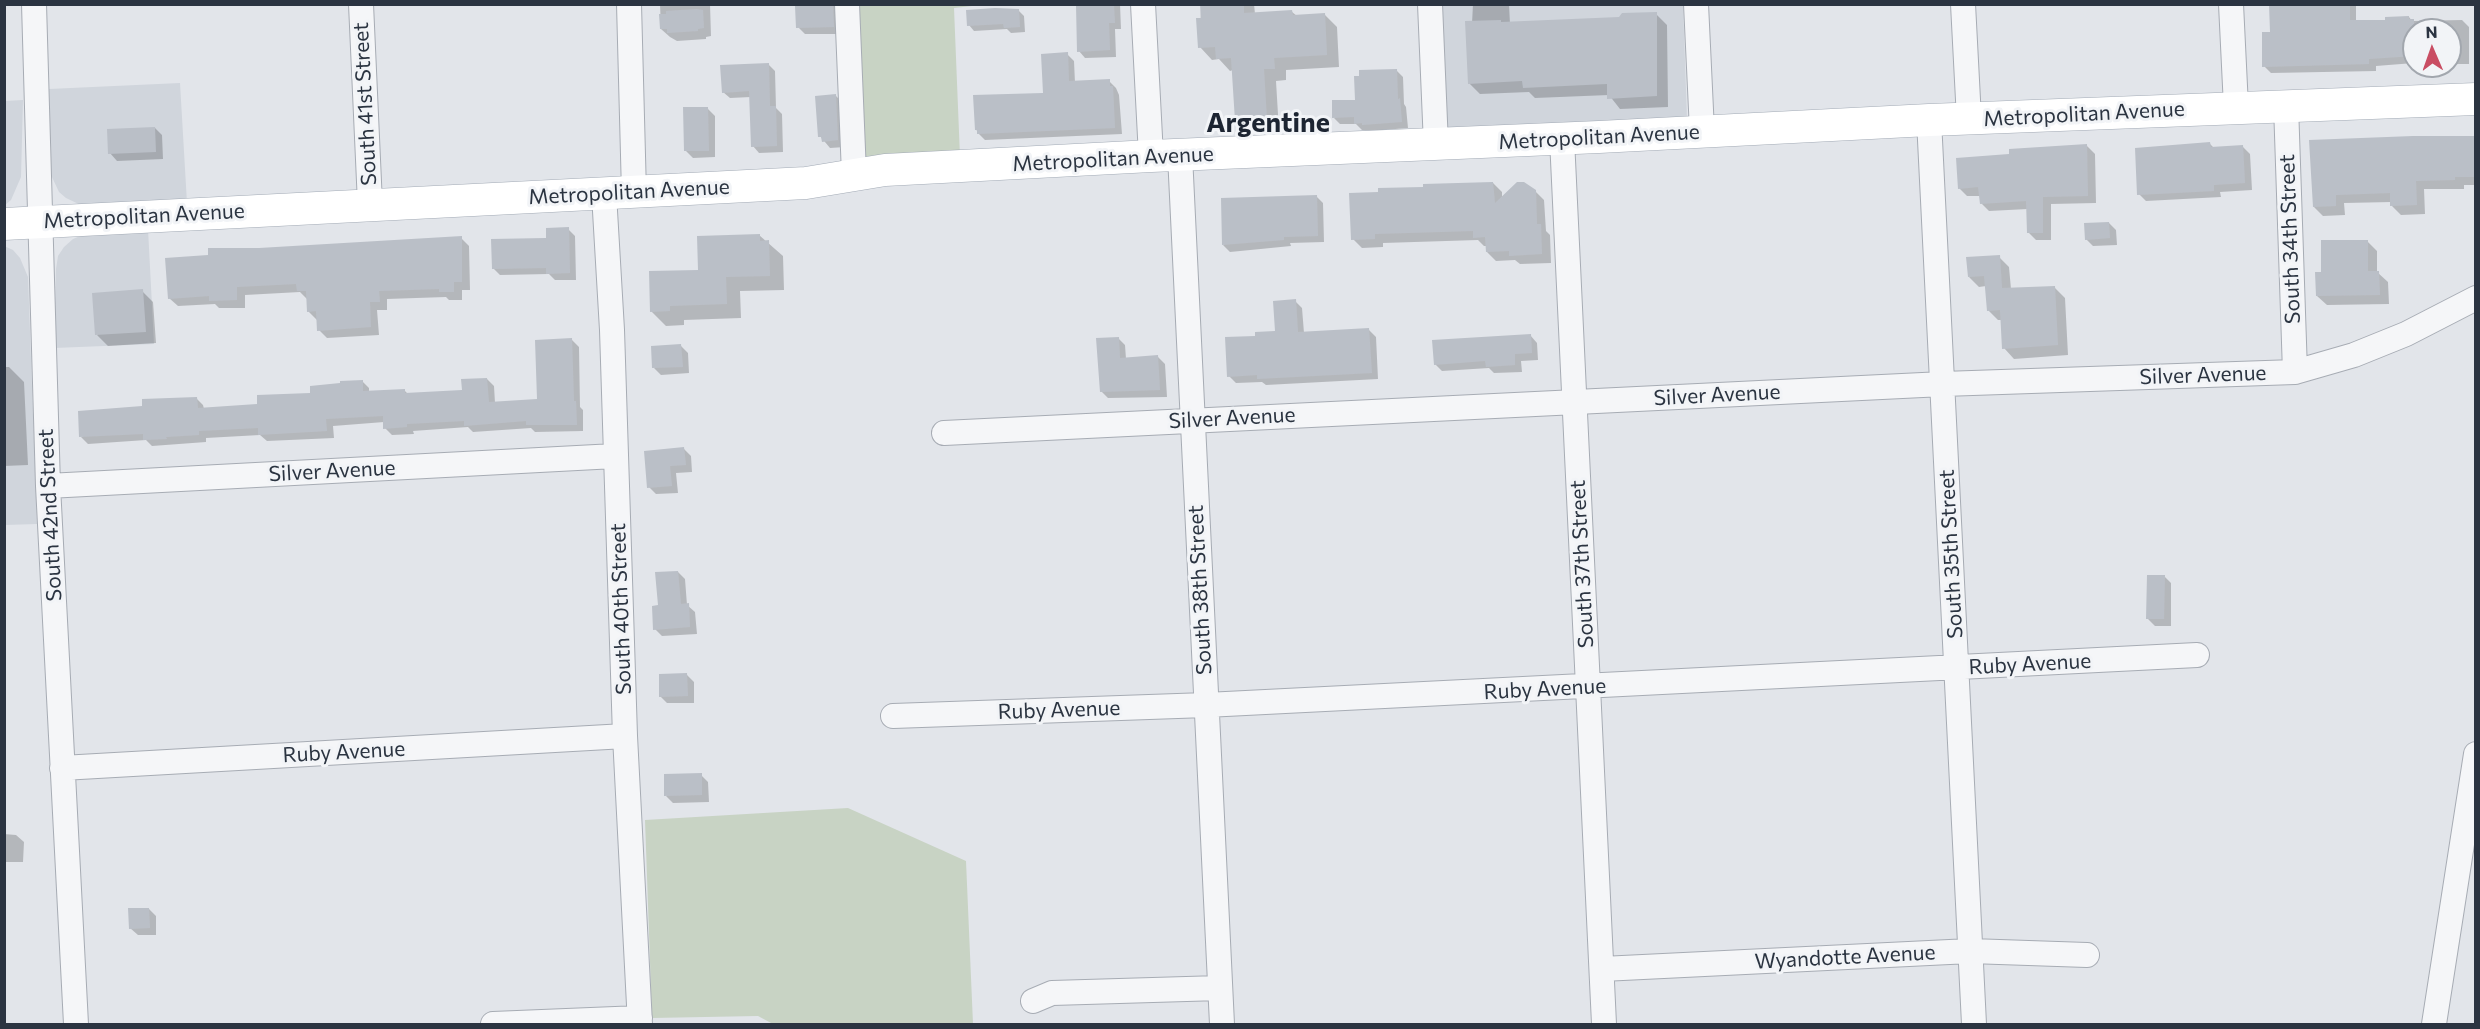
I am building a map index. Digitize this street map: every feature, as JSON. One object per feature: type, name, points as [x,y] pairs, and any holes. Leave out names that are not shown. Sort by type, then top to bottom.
[{"type":"main road","name":"Metropolitan Avenue","points":[[4,224],[806,183],[885,170],[1929,120],[2475,99]]},
{"type":"street","name":"South 42nd Street","points":[[34,4],[48,486],[76,1024]]},
{"type":"street","name":"South 41st Street","points":[[361,4],[370,204]]},
{"type":"street","name":"South 40th Street","points":[[629,4],[612,330],[625,736],[640,1021]]},
{"type":"street","points":[[847,4],[854,174]]},
{"type":"street","name":"South 38th Street","points":[[1143,4],[1166,156],[1192,420],[1222,1024]]},
{"type":"street","points":[[1430,4],[1436,145]]},
{"type":"street","points":[[1696,4],[1702,131]]},
{"type":"street","points":[[1963,4],[1969,119]]},
{"type":"street","points":[[2231,4],[2236,107]]},
{"type":"street","name":"South 34th Street","points":[[2286,105],[2295,372]]},
{"type":"street","name":"South 35th Street","points":[[1929,120],[1974,1024]]},
{"type":"street","name":"South 37th Street","points":[[1562,139],[1604,1024]]},
{"type":"street","name":"Silver Avenue","points":[[944,433],[1943,384],[2295,372],[2354,355],[2406,334],[2475,298]]},
{"type":"street","name":"Silver Avenue","points":[[48,486],[615,456]]},
{"type":"street","name":"Ruby Avenue","points":[[893,716],[1206,705],[1957,669],[2197,655]]},
{"type":"street","name":"Ruby Avenue","points":[[62,768],[625,736]]},
{"type":"street","points":[[2434,1024],[2475,754]]},
{"type":"street","name":"Wyandotte Avenue","points":[[1602,969],[1970,951],[2087,955]]},
{"type":"street","points":[[1033,1001],[1053,993],[1220,988]]},
{"type":"street","points":[[493,1024],[640,1021]]},
{"type":"shaded area","points":[[1439,5],[1683,5],[1687,118],[1445,129]]},
{"type":"shaded area","points":[[180,83],[187,203],[85,207],[59,192],[51,175],[49,89]]},
{"type":"shaded area","points":[[23,100],[21,177],[11,200],[5,205],[5,101]]},
{"type":"shaded area","points":[[148,229],[154,344],[54,348],[56,269],[58,256],[64,247],[73,239],[85,234]]},
{"type":"shaded area","points":[[4,246],[13,250],[20,258],[28,277],[37,524],[5,525]]},
{"type":"green space","points":[[856,5],[981,5],[954,8],[960,157],[865,162]]},
{"type":"green space","points":[[848,808],[966,861],[973,1024],[773,1024],[758,1016],[652,1018],[645,820]]},
{"type":"building","points":[[833,4],[834,27],[796,28],[795,6]]},
{"type":"building","points":[[1200,4],[1244,4],[1244,13],[1292,10],[1293,15],[1325,13],[1327,55],[1274,58],[1275,69],[1264,69],[1267,120],[1235,121],[1231,58],[1216,59],[1215,47],[1198,48],[1196,18],[1201,18]]},
{"type":"building","points":[[2269,4],[2350,4],[2350,20],[2385,20],[2385,17],[2409,16],[2409,18],[2402,18],[2402,57],[2369,59],[2369,64],[2262,67],[2262,32],[2270,32]]},
{"type":"building","points":[[1076,5],[1114,5],[1115,23],[1109,23],[1110,50],[1077,52]]},
{"type":"building","points":[[1019,9],[1020,27],[1004,28],[1003,24],[967,26],[966,10]]},
{"type":"building","points":[[703,10],[704,28],[698,31],[667,33],[667,29],[660,29],[659,14],[666,14],[666,11]]},
{"type":"building","points":[[1657,12],[1657,96],[1607,99],[1607,84],[1523,88],[1522,81],[1468,84],[1465,21],[1501,20],[1501,22],[1619,17],[1622,13]]},
{"type":"building","points":[[1068,52],[1069,81],[1110,79],[1110,86],[1113,86],[1115,128],[977,134],[973,95],[1043,93],[1041,54]]},
{"type":"building","points":[[769,63],[770,106],[776,106],[777,146],[751,147],[749,91],[722,93],[720,65]]},
{"type":"building","points":[[1397,69],[1398,99],[1400,98],[1402,122],[1362,125],[1362,123],[1354,124],[1354,117],[1332,118],[1332,100],[1355,100],[1354,76],[1359,76],[1359,70]]},
{"type":"building","points":[[836,94],[838,140],[822,142],[821,137],[818,137],[815,96]]},
{"type":"building","points":[[683,107],[708,107],[709,151],[684,151]]},
{"type":"building","points":[[155,127],[156,152],[108,154],[107,129]]},
{"type":"building","points":[[2475,136],[2475,177],[2416,181],[2417,205],[2390,206],[2390,193],[2336,195],[2336,206],[2313,207],[2309,140]]},
{"type":"building","points":[[2210,142],[2211,147],[2243,145],[2245,183],[2214,185],[2214,191],[2137,195],[2135,148]]},
{"type":"building","points":[[2087,144],[2088,196],[2043,197],[2043,233],[2027,233],[2026,201],[1980,204],[1978,187],[1958,189],[1956,158],[2009,154],[2009,149]]},
{"type":"building","points":[[1493,182],[1495,203],[1517,182],[1524,182],[1536,190],[1537,224],[1541,224],[1542,254],[1509,256],[1509,251],[1486,252],[1485,237],[1473,238],[1473,231],[1375,234],[1375,239],[1351,240],[1349,193],[1378,192],[1378,188],[1423,187],[1423,184]]},
{"type":"building","points":[[1317,195],[1318,236],[1284,237],[1284,240],[1222,245],[1221,198]]},
{"type":"building","points":[[2109,222],[2110,238],[2085,240],[2084,223]]},
{"type":"building","points":[[569,227],[570,273],[546,274],[546,268],[492,269],[491,239],[546,238],[546,228]]},
{"type":"building","points":[[760,234],[760,241],[769,240],[770,276],[726,277],[727,304],[670,306],[670,311],[650,312],[649,271],[698,270],[697,236]]},
{"type":"building","points":[[462,236],[462,282],[454,282],[454,292],[439,292],[439,289],[379,291],[380,302],[370,302],[371,327],[317,331],[316,311],[307,312],[306,291],[297,291],[296,284],[237,287],[237,300],[209,301],[209,296],[168,299],[165,258],[208,255],[208,248],[259,248]]},
{"type":"building","points":[[2321,240],[2368,240],[2368,271],[2379,271],[2380,295],[2316,296],[2315,272],[2321,272]]},
{"type":"building","points":[[2000,255],[2002,288],[2055,286],[2058,345],[2002,349],[2000,310],[1987,311],[1984,276],[1968,277],[1966,257]]},
{"type":"building","points":[[143,289],[146,332],[95,335],[92,293]]},
{"type":"building","points":[[1296,299],[1298,332],[1369,328],[1372,373],[1257,379],[1257,375],[1227,377],[1225,337],[1255,336],[1255,332],[1275,331],[1273,301]]},
{"type":"building","points":[[1531,334],[1532,353],[1515,354],[1515,365],[1486,367],[1485,361],[1434,365],[1432,340]]},
{"type":"building","points":[[1119,337],[1120,358],[1158,355],[1160,390],[1100,392],[1096,338]]},
{"type":"building","points":[[572,338],[577,425],[526,425],[526,421],[464,426],[464,421],[407,424],[407,427],[383,429],[383,416],[326,419],[327,431],[258,435],[258,428],[199,431],[199,435],[166,437],[167,439],[143,440],[143,434],[79,437],[78,411],[142,406],[142,399],[197,397],[198,408],[257,404],[257,395],[310,393],[310,386],[340,383],[340,381],[363,380],[363,391],[405,389],[405,393],[462,390],[461,379],[487,378],[489,402],[537,399],[535,340]]},
{"type":"building","points":[[681,344],[683,367],[652,368],[651,346]]},
{"type":"building","points":[[684,447],[686,465],[670,466],[672,486],[647,488],[644,451]]},
{"type":"building","points":[[678,571],[681,604],[689,603],[690,627],[653,630],[652,606],[658,605],[655,572]]},
{"type":"building","points":[[2147,575],[2165,575],[2164,619],[2146,619]]},
{"type":"building","points":[[687,673],[688,696],[659,697],[659,674]]},
{"type":"building","points":[[702,773],[702,795],[664,796],[664,774]]},
{"type":"building","points":[[128,908],[149,908],[150,928],[129,929]]},
{"type":"district","name":"Argentine","points":[[1268,123]]}]
